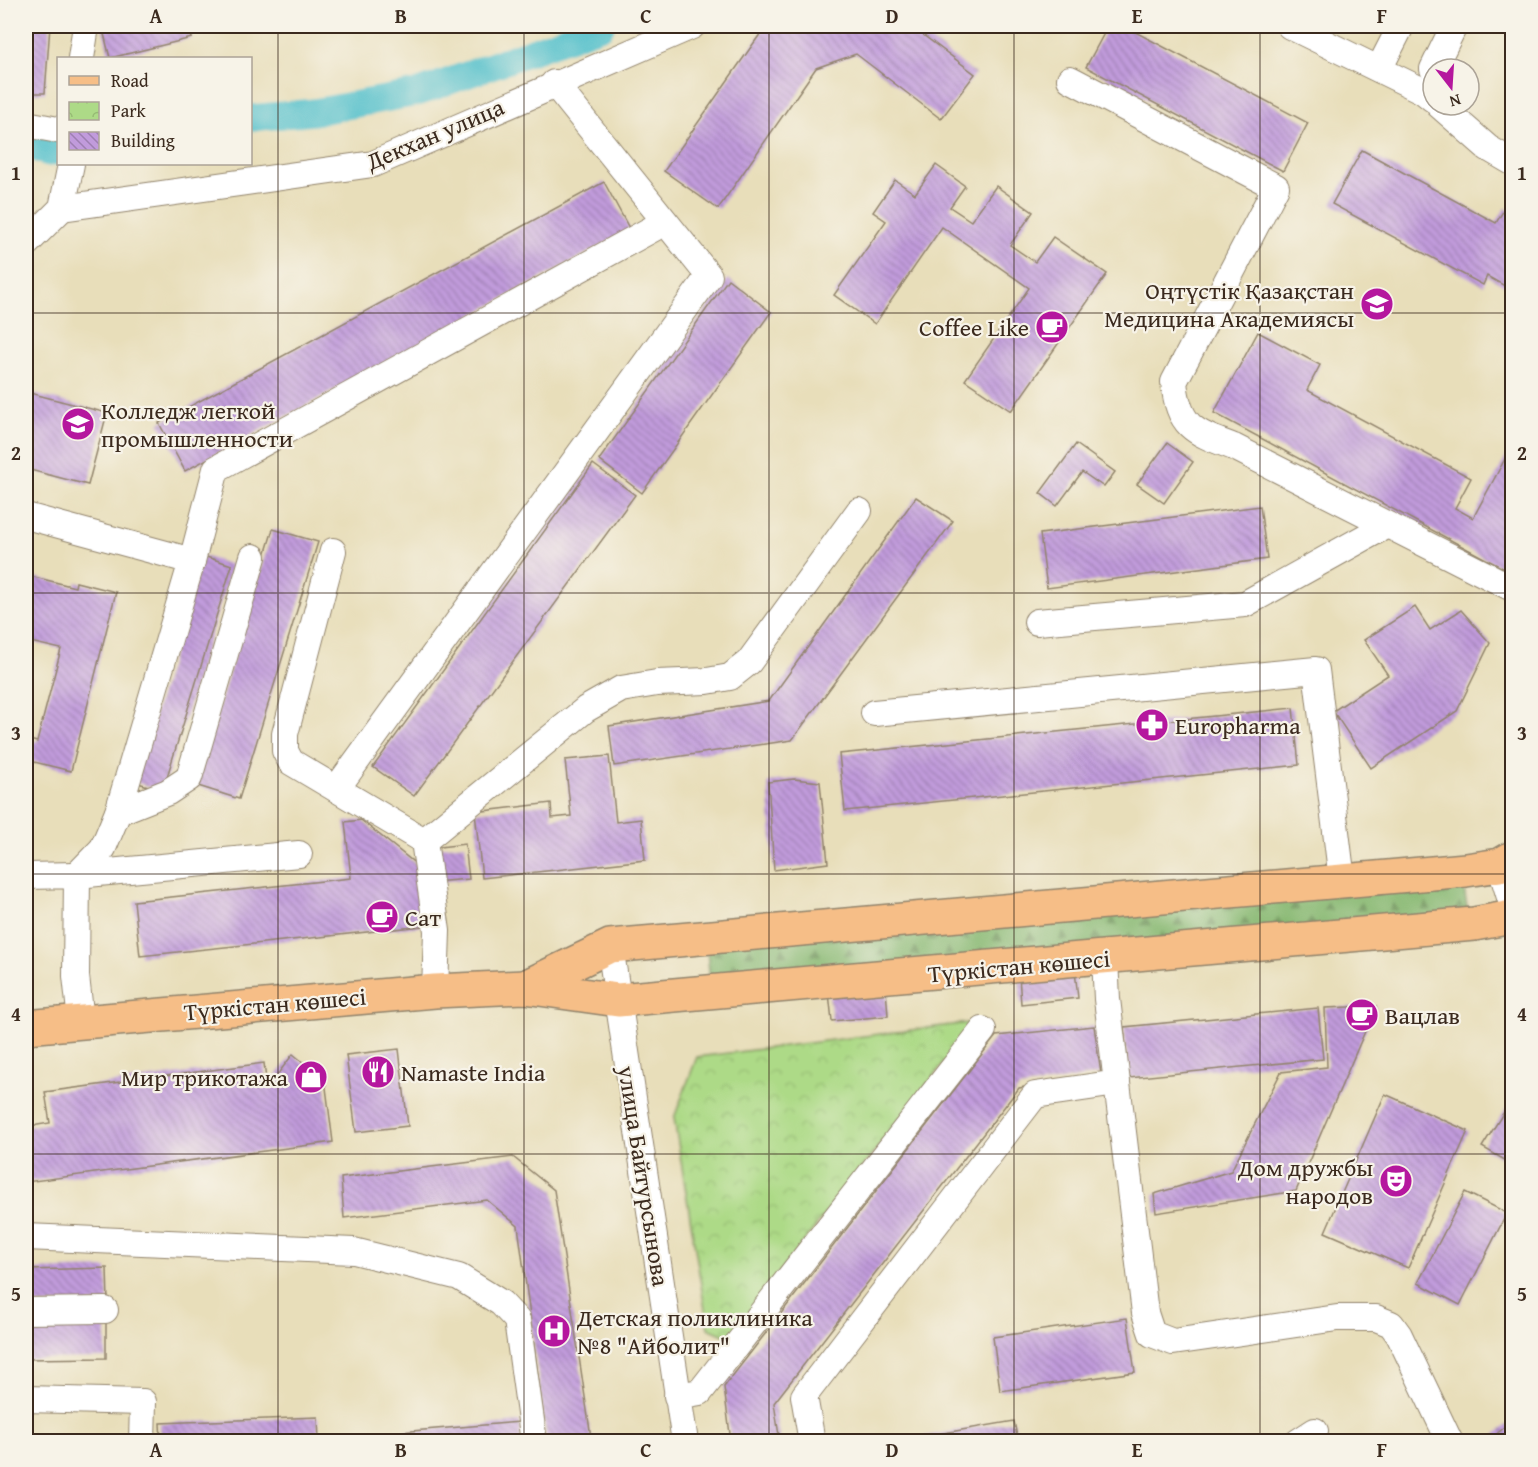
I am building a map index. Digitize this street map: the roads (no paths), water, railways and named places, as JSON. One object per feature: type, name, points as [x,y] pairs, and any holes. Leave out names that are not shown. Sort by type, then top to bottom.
[{"type":"main road","name":"Түркістан көшесі","points":[[525,987],[610,946],[1466,870],[1506,861]]},
{"type":"main road","name":"Түркістан көшесі","points":[[26,1027],[435,991],[525,987],[618,1000],[1474,924],[1512,917]]},
{"type":"street","points":[[81,57],[86,26]]},
{"type":"street","name":"Декхан улица","points":[[62,208],[373,164],[554,83],[692,26]]},
{"type":"street","points":[[1290,26],[1379,69],[1421,83]]},
{"type":"street","points":[[1379,69],[1401,26]]},
{"type":"street","points":[[1443,57],[1454,26]]},
{"type":"street","points":[[1070,79],[1276,187],[1174,382],[1177,407],[1195,432],[1234,447],[1512,588]]},
{"type":"street","points":[[337,788],[709,276],[554,83]]},
{"type":"street","points":[[1460,117],[1488,148],[1512,162]]},
{"type":"street","points":[[26,124],[57,130]]},
{"type":"street","points":[[26,244],[62,208],[71,165]]},
{"type":"street","points":[[81,1021],[76,976],[77,875],[103,848],[118,812],[192,561],[216,469],[665,222]]},
{"type":"street","points":[[424,841],[439,832],[460,810],[586,709],[621,689],[657,683],[707,681],[730,677],[749,662],[859,511]]},
{"type":"street","points":[[26,516],[192,561]]},
{"type":"street","points":[[1037,622],[1245,604],[1387,525]]},
{"type":"street","points":[[333,551],[285,734],[285,751],[291,762],[424,841]]},
{"type":"street","points":[[118,812],[168,792],[189,778],[253,557]]},
{"type":"street","points":[[874,713],[1316,670],[1342,880]]},
{"type":"street","points":[[424,841],[437,931],[435,991]]},
{"type":"street","points":[[26,876],[77,875],[299,854]]},
{"type":"street","points":[[1506,861],[1512,904]]},
{"type":"street","name":"улица Байтурсынова","points":[[610,946],[685,1442]]},
{"type":"street","points":[[1106,958],[1107,999],[1145,1313],[1152,1334],[1173,1342],[1337,1318],[1376,1318],[1390,1324],[1399,1335],[1450,1442]]},
{"type":"street","points":[[677,1396],[700,1392],[983,1030]]},
{"type":"street","points":[[812,1442],[804,1396],[1035,1095],[1117,1083]]},
{"type":"street","points":[[26,1237],[354,1251],[459,1276],[501,1304],[517,1320],[534,1442]]},
{"type":"street","points":[[26,1311],[105,1310]]},
{"type":"street","points":[[26,1399],[143,1402],[142,1442]]},
{"type":"waterway","points":[[252,118],[314,112],[417,93],[601,26]]},
{"type":"waterway","points":[[26,145],[49,153],[57,151]]},
{"type":"place","name":"Оңтүстік Қазақстан Медицина Академиясы","points":[[1377,304]]},
{"type":"place","name":"Coffee Like","points":[[1052,327]]},
{"type":"place","name":"Колледж легкой промышленности","points":[[78,424]]},
{"type":"place","name":"Europharma","points":[[1152,725]]},
{"type":"place","name":"Сат","points":[[382,917]]},
{"type":"place","name":"Вацлав","points":[[1362,1015]]},
{"type":"place","name":"Namaste India","points":[[378,1072]]},
{"type":"place","name":"Мир трикотажа","points":[[311,1077]]},
{"type":"place","name":"Дом дружбы народов","points":[[1396,1181]]},
{"type":"place","name":"Детская поликлиника №8 \"Айболит\"","points":[[554,1331]]}]
